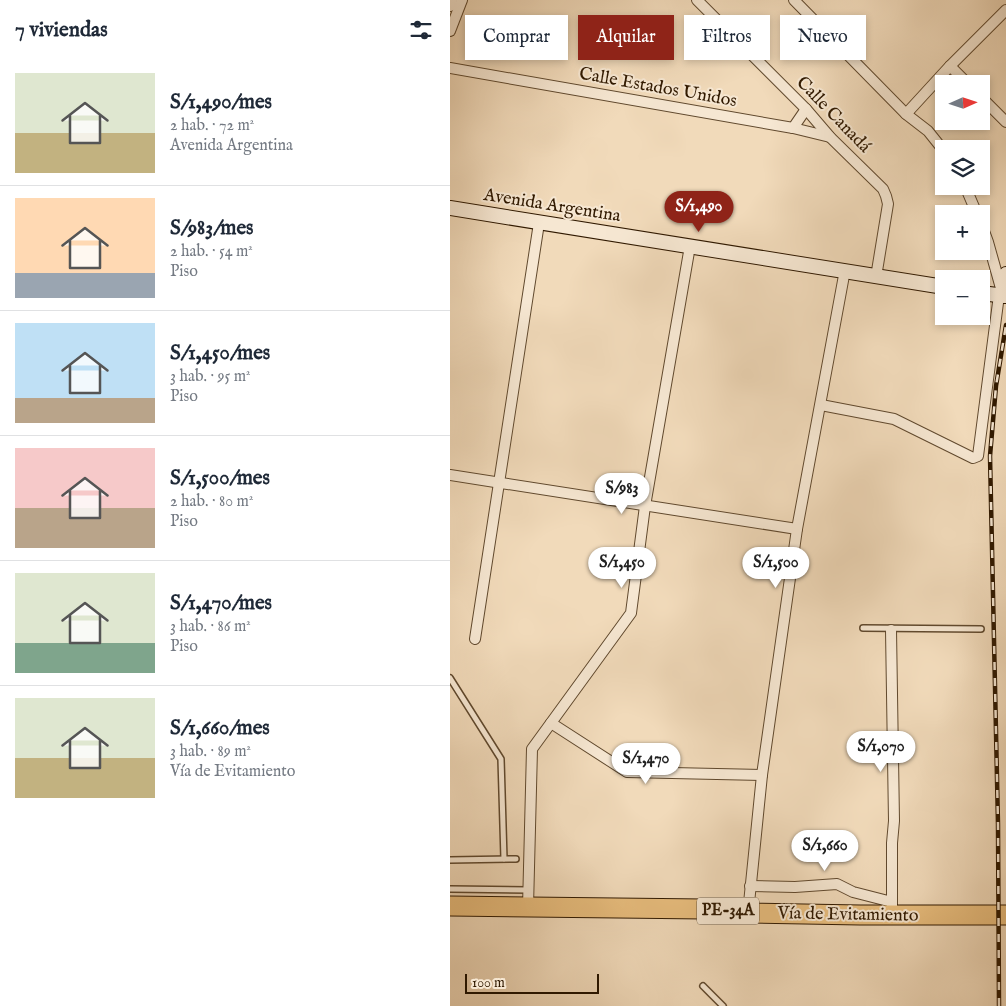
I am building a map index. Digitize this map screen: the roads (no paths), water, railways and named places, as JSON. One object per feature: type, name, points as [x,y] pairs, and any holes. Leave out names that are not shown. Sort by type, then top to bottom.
[{"type":"highway","name":"Vía de Evitamiento","points":[[450,906],[528,898],[579,909],[704,909],[748,913],[892,909],[1006,915]]},
{"type":"street","points":[[450,6],[452,0]]},
{"type":"street","points":[[450,31],[462,0]]},
{"type":"street","name":"Calle Canadá","points":[[697,0],[883,189],[888,204],[876,276]]},
{"type":"street","points":[[794,0],[906,114],[920,123],[935,140]]},
{"type":"street","points":[[906,114],[950,66],[1006,10]]},
{"type":"street","points":[[950,66],[959,75]]},
{"type":"street","name":"Calle Estados Unidos","points":[[450,68],[830,136]]},
{"type":"street","points":[[917,102],[916,112],[920,123]]},
{"type":"street","points":[[990,106],[1006,122]]},
{"type":"street","points":[[793,128],[806,109]]},
{"type":"street","name":"Avenida Argentina","points":[[450,208],[935,286]]},
{"type":"street","points":[[475,639],[539,223]]},
{"type":"street","points":[[528,898],[532,749],[631,613],[645,506],[690,246]]},
{"type":"street","points":[[990,249],[1003,296]]},
{"type":"street","points":[[748,913],[762,775],[797,529],[845,270]]},
{"type":"street","points":[[821,405],[894,419],[973,458],[978,456],[1006,274]]},
{"type":"street","points":[[990,294],[1003,296]]},
{"type":"street","points":[[450,475],[797,529]]},
{"type":"street","points":[[750,886],[795,887],[837,884],[892,909],[894,821],[892,630]]},
{"type":"street","points":[[551,723],[627,772],[762,775]]},
{"type":"lane","points":[[863,628],[892,630],[981,629]]},
{"type":"lane","points":[[450,678],[501,759],[504,860]]},
{"type":"lane","points":[[450,860],[516,859]]},
{"type":"lane","points":[[450,889],[528,898]]},
{"type":"lane","points":[[703,986],[723,1006]]},
{"type":"railway","points":[[999,1006],[998,824],[990,456],[996,386],[1006,325]]}]
